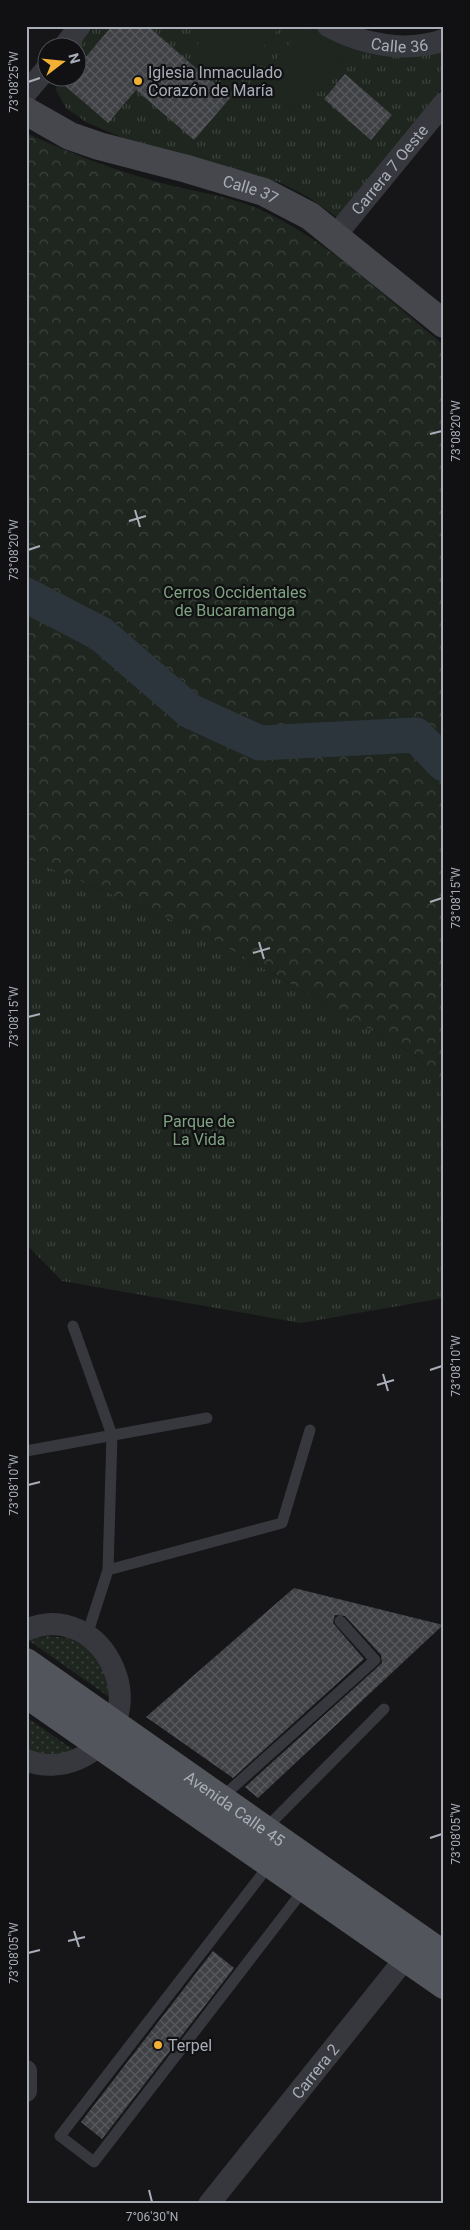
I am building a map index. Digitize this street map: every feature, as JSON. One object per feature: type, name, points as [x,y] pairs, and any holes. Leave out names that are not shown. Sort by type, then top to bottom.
[{"type":"main road","name":"Avenida Calle 45","points":[[26,1662],[107,1734],[270,1864],[305,1888],[414,1949],[444,1955]]},
{"type":"main road","name":"Avenida Calle 45","points":[[26,1694],[107,1734],[221,1798],[265,1830],[414,1949],[444,1985]]},
{"type":"street","points":[[71,38],[80,26]]},
{"type":"street","name":"Calle 36","points":[[328,26],[360,40],[385,45],[414,46],[440,36]]},
{"type":"street","points":[[26,93],[38,79]]},
{"type":"street","name":"Carrera 7 Oeste","points":[[335,236],[444,103]]},
{"type":"street","name":"Calle 37","points":[[26,111],[70,136],[99,146],[264,192],[289,204],[335,236],[441,317]]},
{"type":"street","points":[[26,1630],[50,1626],[69,1628],[86,1636],[100,1646],[110,1659],[117,1675],[120,1692],[119,1709],[107,1734],[88,1755],[71,1762],[52,1765],[28,1764]]},
{"type":"street","name":"Carrera 2","points":[[209,2204],[414,1949]]},
{"type":"street","points":[[26,2071],[26,2091]]},
{"type":"lane","points":[[73,1326],[112,1436],[108,1570],[86,1636]]},
{"type":"lane","points":[[26,1451],[207,1418]]},
{"type":"lane","points":[[108,1570],[282,1523],[310,1430]]},
{"type":"lane","points":[[221,1798],[374,1660],[340,1621]]},
{"type":"lane","points":[[265,1830],[384,1709]]},
{"type":"lane","points":[[270,1864],[60,2136],[94,2162],[305,1888]]},
{"type":"green space","points":[[95,26],[314,26],[335,40],[444,50],[444,86],[338,218],[308,197],[279,182],[132,142],[86,122],[66,108],[56,88],[88,88],[88,38],[85,38]]},
{"type":"green space","points":[[214,26],[281,26],[235,79],[197,45]]},
{"type":"green space","points":[[305,26],[342,57],[294,112],[258,80]]},
{"type":"green space","name":"Cerros Occidentales de Bucaramanga","points":[[26,133],[77,155],[129,174],[227,198],[261,210],[286,223],[333,254],[444,345],[444,1093],[418,1057],[200,932],[26,858]]},
{"type":"green space","name":"Parque de La Vida","points":[[26,858],[200,932],[418,1057],[444,1093],[444,1298],[301,1323],[62,1281],[26,1244]]},
{"type":"green space","points":[[48,1636],[69,1638],[100,1655],[112,1699],[28,1640]]},
{"type":"green space","points":[[26,1717],[77,1752],[48,1758],[26,1751]]},
{"type":"building","name":"Iglesia Inmaculado Corazón de María","points":[[112,26],[148,26],[230,98],[194,140],[136,90],[108,123],[68,88],[88,88],[88,54]]},
{"type":"building","points":[[345,74],[392,115],[371,140],[324,99]]},
{"type":"building","points":[[294,1588],[443,1625],[258,1798],[245,1787],[382,1663],[381,1655],[345,1616],[335,1615],[333,1623],[364,1659],[233,1778],[146,1717]]},
{"type":"building","name":"Terpel","points":[[213,1951],[234,1968],[102,2139],[81,2122]]},
{"type":"waterway","points":[[26,595],[101,634],[190,711],[260,743],[416,735],[444,764]]},
{"type":"place","name":"Iglesia Inmaculado Corazón de María","points":[[138,81]]},
{"type":"place","name":"Terpel","points":[[158,2045]]}]
